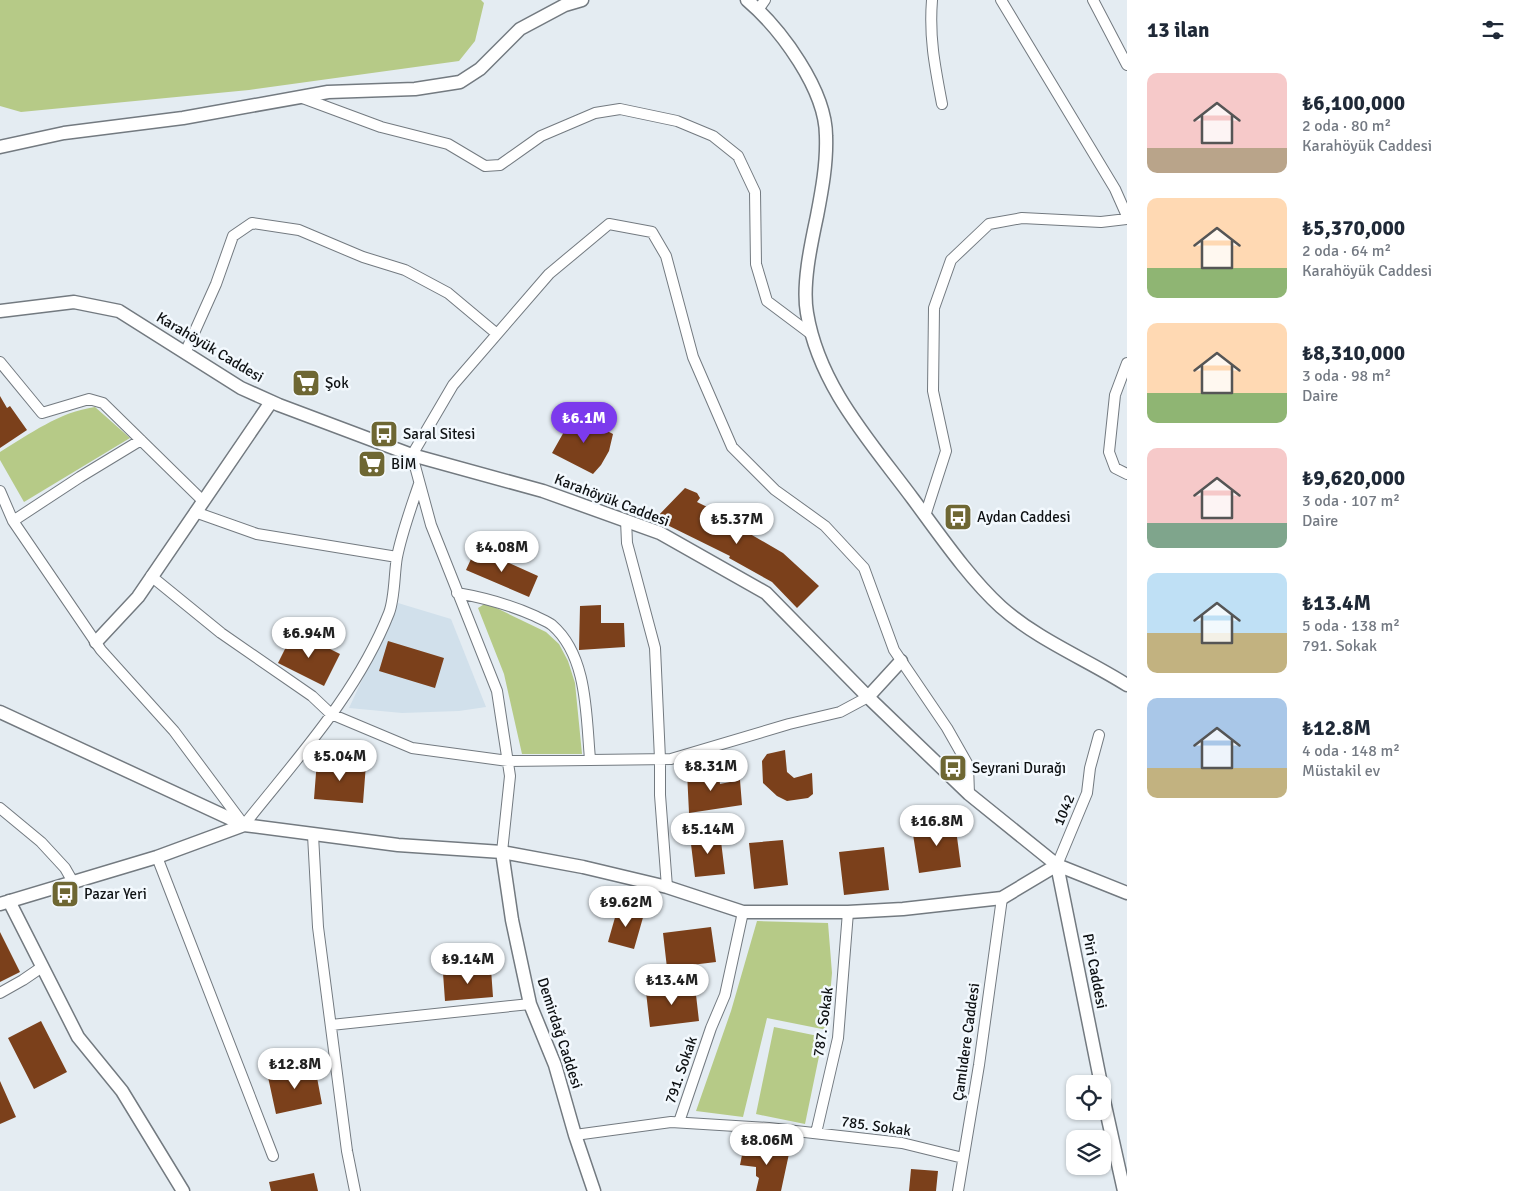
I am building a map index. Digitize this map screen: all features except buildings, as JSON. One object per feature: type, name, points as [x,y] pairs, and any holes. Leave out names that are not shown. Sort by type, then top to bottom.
[{"type":"street","points":[[0,147],[64,133],[183,118],[328,92],[415,89],[460,82],[480,69],[520,29],[565,5],[582,0]]},
{"type":"street","points":[[747,0],[762,5],[815,91],[822,109],[826,134],[826,157],[808,266],[806,310],[811,334],[823,367],[842,404],[925,516],[982,588],[1002,608],[1038,634],[1127,686]]},
{"type":"street","points":[[932,0],[930,24],[932,56],[942,104]]},
{"type":"street","points":[[1001,0],[1115,189],[1127,216]]},
{"type":"street","points":[[1093,0],[1127,65]]},
{"type":"street","points":[[300,97],[380,127],[448,144],[485,166],[500,165],[541,136],[577,120],[595,113],[620,109],[677,121],[713,136],[738,156],[755,192],[756,264],[766,301],[811,334]]},
{"type":"street","points":[[925,516],[946,451],[933,391],[934,308],[951,260],[989,224],[1022,218],[1101,222],[1127,219]]},
{"type":"street","points":[[185,353],[216,284],[233,236],[252,223],[299,230],[364,257],[405,270],[448,293],[497,334]]},
{"type":"street","points":[[502,852],[510,776],[497,691],[431,525],[412,454],[453,385],[549,274],[609,224],[652,232],[666,256],[693,357],[732,447],[775,490],[825,526],[864,568],[894,650],[946,728],[968,765],[969,794]]},
{"type":"street","name":"Karahöyük Caddesi","points":[[0,311],[74,302],[119,311],[241,388],[271,402],[412,454],[543,491],[660,533],[766,593],[969,794],[1057,865],[1127,893]]},
{"type":"street","points":[[0,362],[42,413],[89,399],[102,403],[203,500]]},
{"type":"street","points":[[1127,363],[1115,395],[1109,452],[1115,468],[1127,474]]},
{"type":"street","points":[[96,642],[138,597],[271,402]]},
{"type":"street","points":[[14,521],[80,477],[141,440]]},
{"type":"street","points":[[183,1191],[122,1091],[78,1038],[42,967],[5,903],[156,857],[244,825],[357,678],[390,611],[402,534],[419,483]]},
{"type":"street","points":[[0,491],[14,521],[96,642],[174,731],[244,825]]},
{"type":"street","points":[[195,512],[257,534],[397,557]]},
{"type":"street","points":[[626,520],[627,543],[654,648],[660,795],[667,887]]},
{"type":"street","points":[[151,576],[221,633],[312,696],[331,714],[412,748],[508,761],[671,759],[789,724],[840,712],[868,696],[902,661]]},
{"type":"street","points":[[457,592],[496,601],[532,615],[551,624],[563,637],[575,659],[582,680],[590,759]]},
{"type":"street","points":[[0,712],[244,825],[398,845],[502,852],[584,867],[667,887],[743,912],[848,912],[903,909],[1002,898],[1057,865]]},
{"type":"street","name":"1042","points":[[1057,865],[1087,793],[1090,768],[1099,734]]},
{"type":"street","points":[[0,808],[41,842],[65,868],[73,882]]},
{"type":"street","points":[[313,835],[318,926],[347,1152],[355,1191]]},
{"type":"street","name":"Demirdağ Caddesi","points":[[502,852],[512,920],[530,1004],[555,1065],[575,1135],[594,1191]]},
{"type":"street","points":[[156,857],[273,1156]]},
{"type":"street","name":"Piri Caddesi","points":[[1057,865],[1099,1075]]},
{"type":"street","name":"Çamlıdere Caddesi","points":[[958,1191],[979,1065],[1002,898]]},
{"type":"street","name":"791. Sokak","points":[[679,1122],[711,1028],[725,995],[743,912]]},
{"type":"street","name":"787. Sokak","points":[[816,1133],[838,1038],[848,912]]},
{"type":"street","points":[[0,992],[42,967]]},
{"type":"street","points":[[331,1025],[530,1004]]},
{"type":"street","points":[[1108,1120],[1124,1191]]},
{"type":"street","name":"785. Sokak","points":[[575,1135],[679,1122],[769,1128],[902,1143],[963,1158]]},
{"type":"shaded area","points":[[398,603],[451,619],[486,707],[459,711],[402,713],[349,708]]},
{"type":"green space","points":[[0,0],[481,0],[484,3],[475,41],[459,61],[249,90],[21,112],[0,106]]},
{"type":"green space","points":[[95,407],[130,438],[24,502],[0,460],[0,452],[57,419]]},
{"type":"green space","points":[[486,603],[546,632],[559,644],[568,661],[575,683],[582,754],[522,754],[504,674],[478,608]]},
{"type":"green space","points":[[757,921],[828,923],[832,973],[827,1030],[767,1018],[743,1117],[696,1111],[731,1011]]},
{"type":"green space","points":[[774,1027],[823,1037],[805,1124],[756,1114]]},
{"type":"place","name":"Şok","points":[[306,383]]},
{"type":"place","name":"Saral Sitesi","points":[[384,434]]},
{"type":"place","name":"BİM","points":[[372,464]]},
{"type":"place","name":"Aydan Caddesi","points":[[958,517]]},
{"type":"place","name":"Seyrani Durağı","points":[[953,768]]},
{"type":"place","name":"Pazar Yeri","points":[[65,894]]}]
